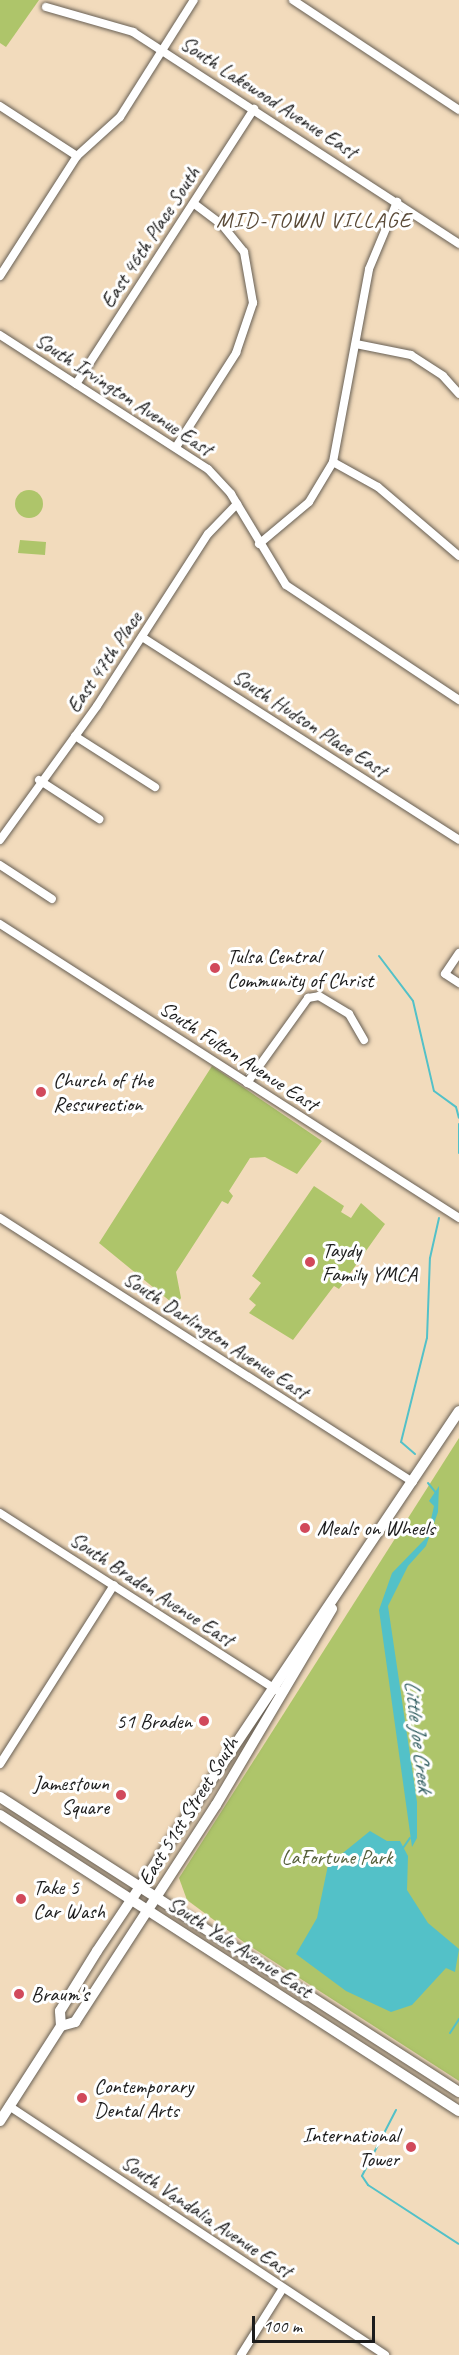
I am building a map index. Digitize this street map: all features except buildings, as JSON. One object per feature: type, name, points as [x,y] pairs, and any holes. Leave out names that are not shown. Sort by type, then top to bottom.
[{"type":"main road","name":"East 51st Street South","points":[[0,2121],[61,2026],[60,2011],[131,1900],[272,1687],[333,1604],[459,1411]]},
{"type":"main road","name":"East 51st Street South","points":[[61,2026],[75,2022],[156,1897],[284,1695],[333,1604]]},
{"type":"main road","name":"South Yale Avenue East","points":[[0,1797],[459,2092]]},
{"type":"main road","name":"South Yale Avenue East","points":[[0,1815],[459,2111]]},
{"type":"street","points":[[1,272],[77,156],[120,117],[194,0]]},
{"type":"street","points":[[293,0],[459,110]]},
{"type":"street","name":"South Lakewood Avenue East","points":[[46,8],[126,29],[254,109],[459,244]]},
{"type":"street","points":[[0,106],[77,156]]},
{"type":"street","name":"East 46th Place South","points":[[76,384],[254,109]]},
{"type":"street","points":[[259,544],[309,502],[333,462],[372,259],[397,202]]},
{"type":"street","points":[[176,447],[236,353],[253,303],[244,252],[221,224],[194,204]]},
{"type":"street","name":"South Irvington Avenue East","points":[[0,335],[208,469],[237,504],[259,544],[286,585],[459,700]]},
{"type":"street","points":[[357,344],[411,355],[437,371],[459,394]]},
{"type":"street","points":[[333,462],[378,487],[459,556]]},
{"type":"street","name":"East 47th Place","points":[[0,840],[39,780],[75,736],[208,534],[237,504]]},
{"type":"street","name":"South Hudson Place East","points":[[142,637],[459,840]]},
{"type":"street","points":[[75,736],[155,787]]},
{"type":"street","points":[[39,780],[99,819]]},
{"type":"street","points":[[0,865],[52,899]]},
{"type":"street","name":"South Fulton Avenue East","points":[[0,924],[459,1218]]},
{"type":"street","points":[[459,953],[445,974],[459,983]]},
{"type":"street","points":[[248,1083],[308,998],[319,996],[349,1014],[364,1040]]},
{"type":"street","name":"South Darlington Avenue East","points":[[0,1218],[412,1482]]},
{"type":"street","name":"South Braden Avenue East","points":[[0,1513],[284,1695]]},
{"type":"street","points":[[0,1764],[114,1585]]},
{"type":"street","name":"South Vandalia Avenue East","points":[[9,2106],[385,2355]]},
{"type":"street","points":[[241,2355],[283,2288]]},
{"type":"green space","points":[[0,0],[39,0],[6,47],[0,43]]},
{"type":"green space","points":[[29,490],[39,494],[43,504],[39,514],[29,518],[19,514],[15,504],[19,494]]},
{"type":"green space","points":[[20,540],[46,542],[45,555],[18,553]]},
{"type":"green space","points":[[212,1066],[322,1141],[297,1174],[265,1157],[250,1158],[229,1191],[233,1196],[228,1204],[222,1201],[176,1272],[181,1298],[176,1306],[99,1243]]},
{"type":"green space","name":"Taydy Family YMCA","points":[[314,1186],[344,1206],[341,1212],[351,1218],[361,1203],[385,1224],[339,1289],[334,1286],[293,1340],[249,1313],[256,1305],[249,1299],[261,1283],[252,1276]]},
{"type":"green space","name":"LaFortune Park","points":[[459,1438],[459,2081],[245,1943],[187,1900],[179,1878]]},
{"type":"water","points":[[439,1486],[438,1512],[426,1546],[408,1566],[388,1606],[417,1802],[417,1838],[412,1847],[379,1610],[392,1573],[427,1537],[434,1506],[429,1501]]},
{"type":"water","points":[[370,1831],[387,1841],[400,1841],[408,1856],[407,1890],[428,1923],[459,1949],[455,1972],[446,1968],[412,2005],[391,2012],[346,1991],[296,1954],[317,1918],[328,1865]]},
{"type":"waterway","name":"Little Joe Creek","points":[[379,956],[413,1001],[434,1091],[456,1107],[459,1118]]},
{"type":"waterway","name":"Little Joe Creek","points":[[459,1124],[459,1153]]},
{"type":"waterway","name":"Little Joe Creek","points":[[415,1454],[401,1442],[427,1338],[430,1258],[439,1218]]},
{"type":"waterway","name":"Little Joe Creek","points":[[428,1483],[436,1493]]},
{"type":"waterway","name":"Little Joe Creek","points":[[403,1848],[410,1838]]},
{"type":"waterway","name":"Little Joe Creek","points":[[450,2033],[459,2019]]},
{"type":"waterway","name":"Little Joe Creek","points":[[396,2110],[362,2176],[368,2185],[459,2244]]},
{"type":"place","name":"Tulsa Central Community of Christ","points":[[215,968]]},
{"type":"place","name":"Church of the Ressurection","points":[[41,1092]]},
{"type":"place","name":"Taydy Family YMCA","points":[[310,1262]]},
{"type":"place","name":"Meals on Wheels","points":[[305,1528]]},
{"type":"place","name":"51 Braden","points":[[204,1721]]},
{"type":"place","name":"Jamestown Square","points":[[121,1795]]},
{"type":"place","name":"Take 5 Car Wash","points":[[21,1899]]},
{"type":"place","name":"Braum's","points":[[19,1994]]},
{"type":"place","name":"Contemporary Dental Arts","points":[[82,2098]]},
{"type":"place","name":"International Tower","points":[[411,2147]]},
{"type":"district","name":"MID-TOWN VILLAGE","points":[[314,221]]}]
